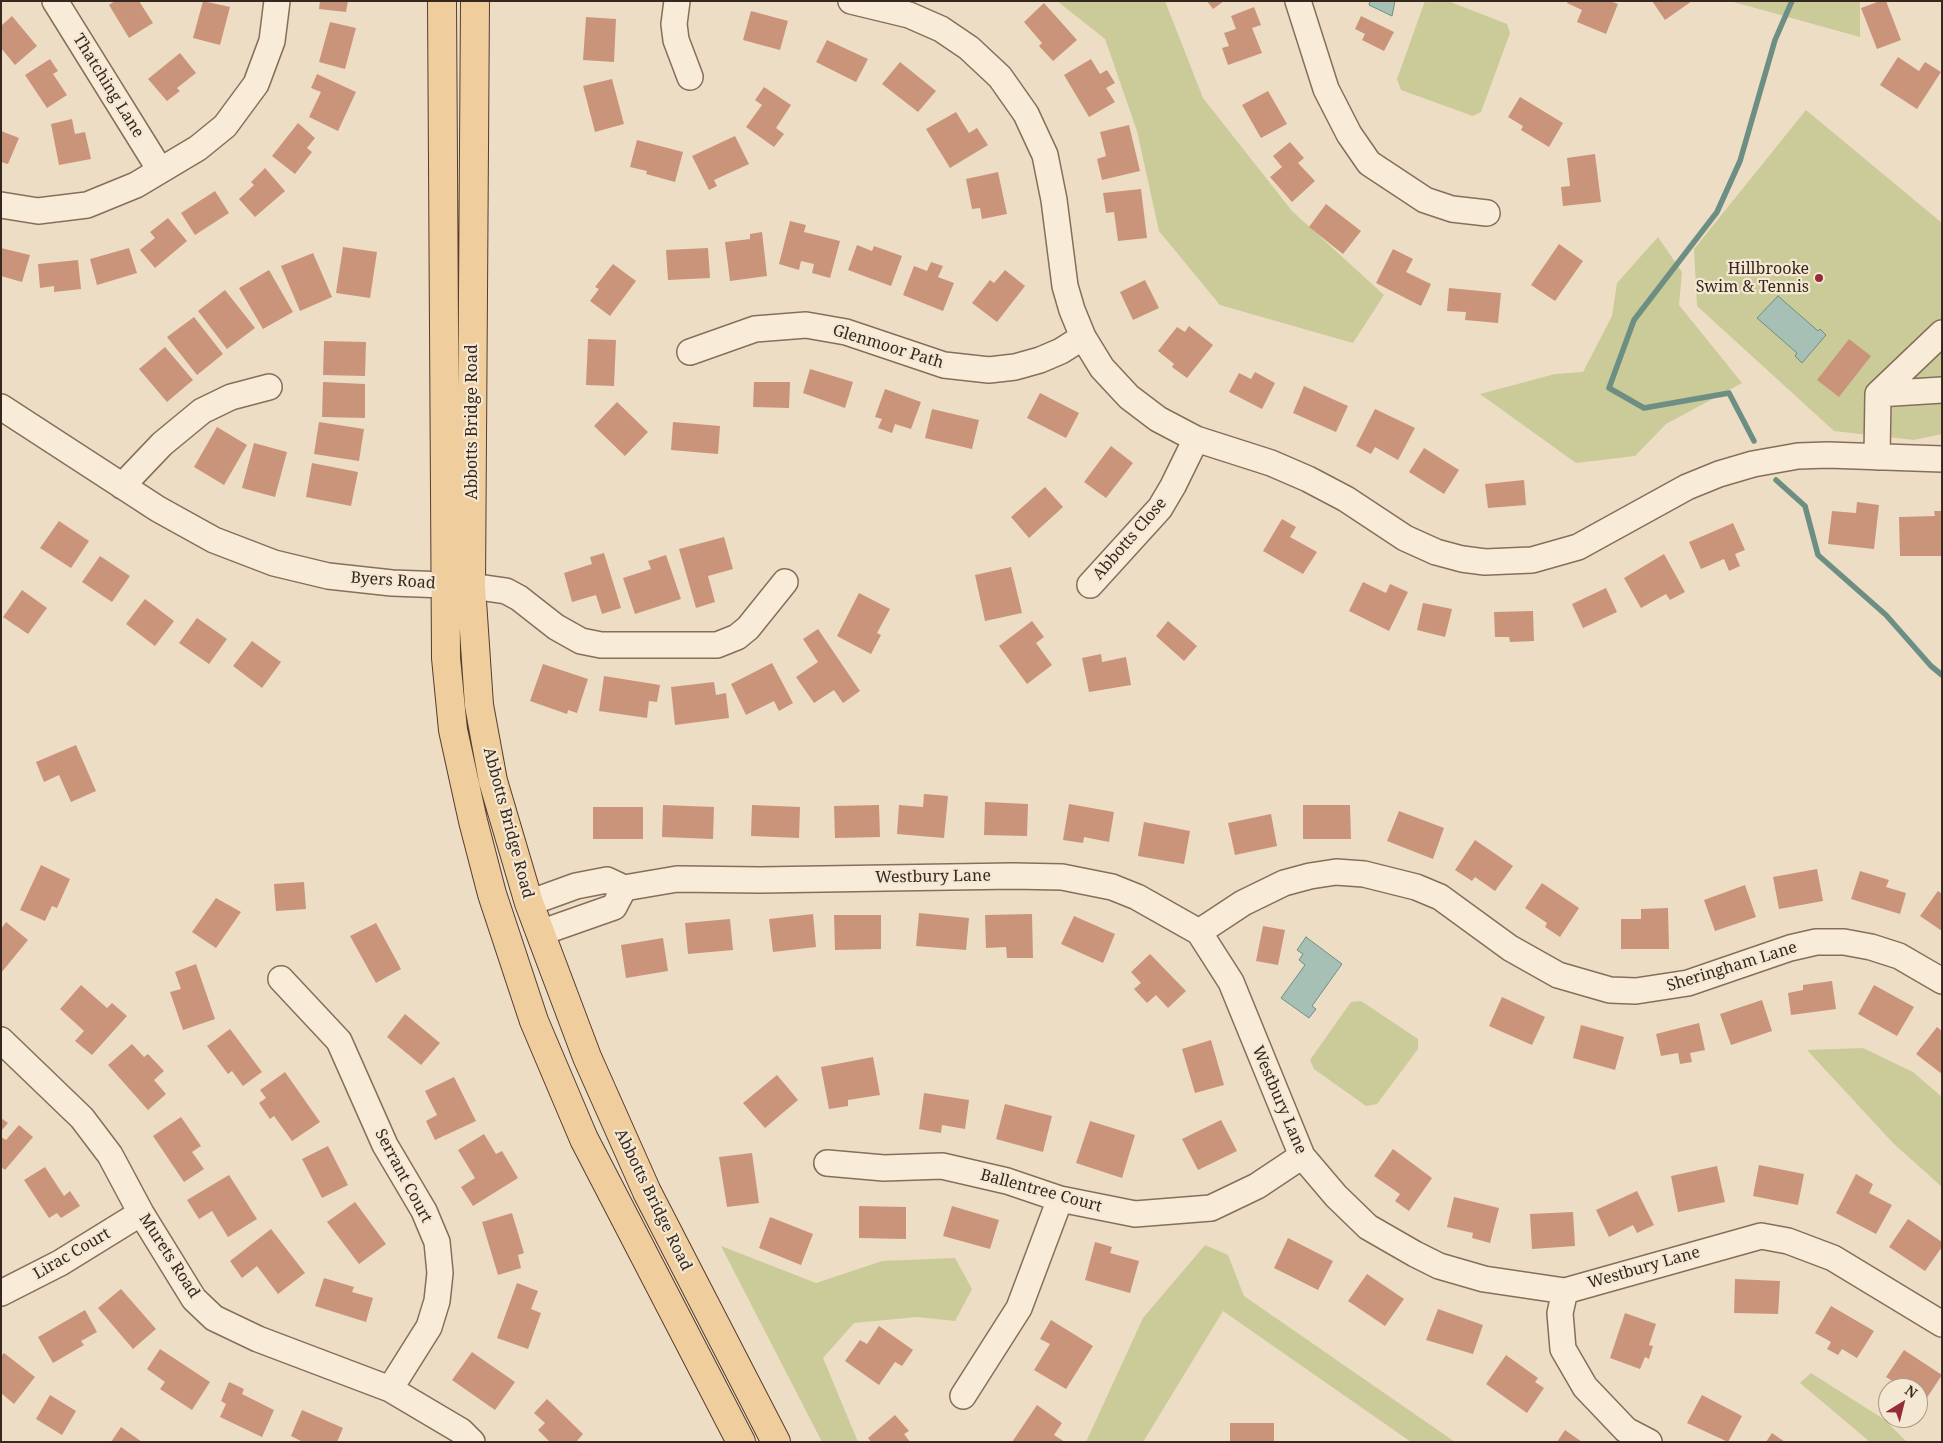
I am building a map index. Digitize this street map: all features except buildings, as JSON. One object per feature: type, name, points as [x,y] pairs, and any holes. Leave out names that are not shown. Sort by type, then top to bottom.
[{"type":"main road","name":"Abbotts Bridge Road","points":[[442,1],[458,585],[493,781],[529,903],[586,1057],[639,1174],[776,1442]]},
{"type":"main road","name":"Abbotts Bridge Road","points":[[475,1],[458,585],[446,658],[453,730],[473,821],[492,894],[534,1021],[584,1139],[741,1442]]},
{"type":"street","name":"Thatching Lane","points":[[55,1],[160,170]]},
{"type":"street","points":[[1,206],[38,211],[88,205],[136,185],[198,148],[225,126],[256,84],[272,41],[277,1]]},
{"type":"street","points":[[677,1],[674,24],[676,40],[690,78]]},
{"type":"street","points":[[851,1],[909,16],[941,29],[969,48],[1000,77],[1026,114],[1045,155],[1054,200],[1065,286],[1072,310],[1083,337],[1102,368],[1129,397],[1158,419],[1196,439],[1271,464],[1308,479],[1346,499],[1405,538],[1436,552],[1462,559],[1485,562],[1532,560],[1578,547],[1687,487],[1719,474],[1753,464],[1798,456],[1828,454],[1942,459]]},
{"type":"street","points":[[1298,1],[1326,89],[1349,134],[1369,163],[1425,200],[1452,209],[1487,213]]},
{"type":"street","name":"Glenmoor Path","points":[[690,352],[756,330],[806,325],[846,332],[944,365],[990,370],[1015,367],[1040,360],[1083,337]]},
{"type":"street","points":[[1876,457],[1878,394],[1942,333]]},
{"type":"street","points":[[122,486],[162,444],[202,411],[232,397],[269,387]]},
{"type":"street","points":[[1878,394],[1942,390]]},
{"type":"street","name":"Byers Road","points":[[1,407],[158,509],[214,540],[274,563],[328,576],[392,584],[458,585],[506,591],[519,598],[562,631],[581,641],[601,645],[717,645],[737,637],[748,628],[785,582]]},
{"type":"street","name":"Abbotts Close","points":[[1090,585],[1160,508],[1196,439]]},
{"type":"street","name":"Sheringham Lane","points":[[1199,932],[1243,903],[1284,883],[1336,872],[1390,879],[1440,897],[1510,948],[1558,975],[1610,990],[1636,991],[1688,983],[1790,948],[1816,942],[1844,942],[1871,947],[1899,956],[1942,980]]},
{"type":"street","name":"Westbury Lane","points":[[529,903],[594,881],[607,880],[624,888],[677,879],[1013,876],[1062,877],[1112,888],[1137,897],[1199,932],[1231,982],[1302,1156],[1336,1196],[1368,1227],[1416,1254],[1439,1266],[1484,1279],[1565,1291],[1761,1236],[1788,1241],[1833,1258],[1942,1324]]},
{"type":"street","points":[[540,933],[614,907],[624,888]]},
{"type":"street","name":"Serrant Court","points":[[281,979],[339,1041],[385,1145],[424,1211],[437,1242],[440,1273],[438,1301],[429,1327],[390,1389]]},
{"type":"street","name":"Murets Road","points":[[1,1040],[82,1118],[110,1155],[141,1213],[194,1299],[214,1318],[258,1339],[390,1389],[461,1431],[472,1442]]},
{"type":"street","name":"Ballentree Court","points":[[827,1163],[884,1168],[942,1166],[1007,1181],[1060,1199],[1135,1214],[1211,1208],[1257,1186],[1302,1156]]},
{"type":"street","points":[[963,1396],[1019,1308],[1060,1199]]},
{"type":"street","name":"Lirac Court","points":[[1,1293],[60,1263],[141,1213]]},
{"type":"street","points":[[1565,1291],[1560,1313],[1563,1349],[1585,1388],[1626,1430],[1648,1442]]},
{"type":"green space","points":[[1057,1],[1165,1],[1203,98],[1292,211],[1384,295],[1353,343],[1220,305],[1159,231],[1137,131],[1105,39]]},
{"type":"green space","points":[[1425,1],[1448,1],[1507,24],[1510,33],[1481,112],[1473,116],[1401,90],[1397,79]]},
{"type":"green space","points":[[1730,1],[1860,1],[1860,37]]},
{"type":"green space","name":"Hillbrooke Swim & Tennis","points":[[1806,110],[1942,223],[1942,434],[1914,440],[1834,431],[1697,306],[1694,249]]},
{"type":"green space","points":[[1658,237],[1682,272],[1679,305],[1742,383],[1666,424],[1635,456],[1576,463],[1480,394],[1555,374],[1583,372],[1612,316],[1617,283]]},
{"type":"green space","points":[[1361,1001],[1418,1039],[1418,1049],[1377,1104],[1366,1106],[1314,1069],[1310,1060],[1351,1002]]},
{"type":"green space","points":[[1863,1048],[1913,1072],[1942,1097],[1942,1187],[1893,1143],[1807,1050]]},
{"type":"green space","points":[[1205,1245],[1228,1255],[1244,1296],[1455,1442],[1411,1442],[1223,1311],[1143,1442],[1086,1442],[1143,1318]]},
{"type":"green space","points":[[721,1246],[816,1283],[882,1261],[955,1258],[972,1289],[955,1321],[917,1317],[854,1323],[823,1358],[858,1442],[822,1442]]},
{"type":"green space","points":[[1811,1373],[1878,1416],[1878,1428],[1893,1428],[1907,1442],[1870,1442],[1800,1383]]},
{"type":"shaded area","points":[[1370,1],[1395,1],[1392,16],[1369,5]]},
{"type":"shaded area","points":[[1778,296],[1818,331],[1820,329],[1826,335],[1802,363],[1795,356],[1797,353],[1757,318]]},
{"type":"shaded area","points":[[1306,937],[1342,964],[1312,1006],[1316,1009],[1309,1018],[1281,998],[1305,965],[1299,960],[1303,954],[1297,950]]},
{"type":"waterway","points":[[1754,441],[1729,393],[1644,408],[1609,388],[1634,320],[1717,212],[1740,161],[1775,40],[1792,1]]},
{"type":"waterway","points":[[1776,480],[1805,506],[1818,555],[1886,615],[1931,666],[1942,675]]},
{"type":"place","name":"Hillbrooke Swim & Tennis","points":[[1819,278]]}]
